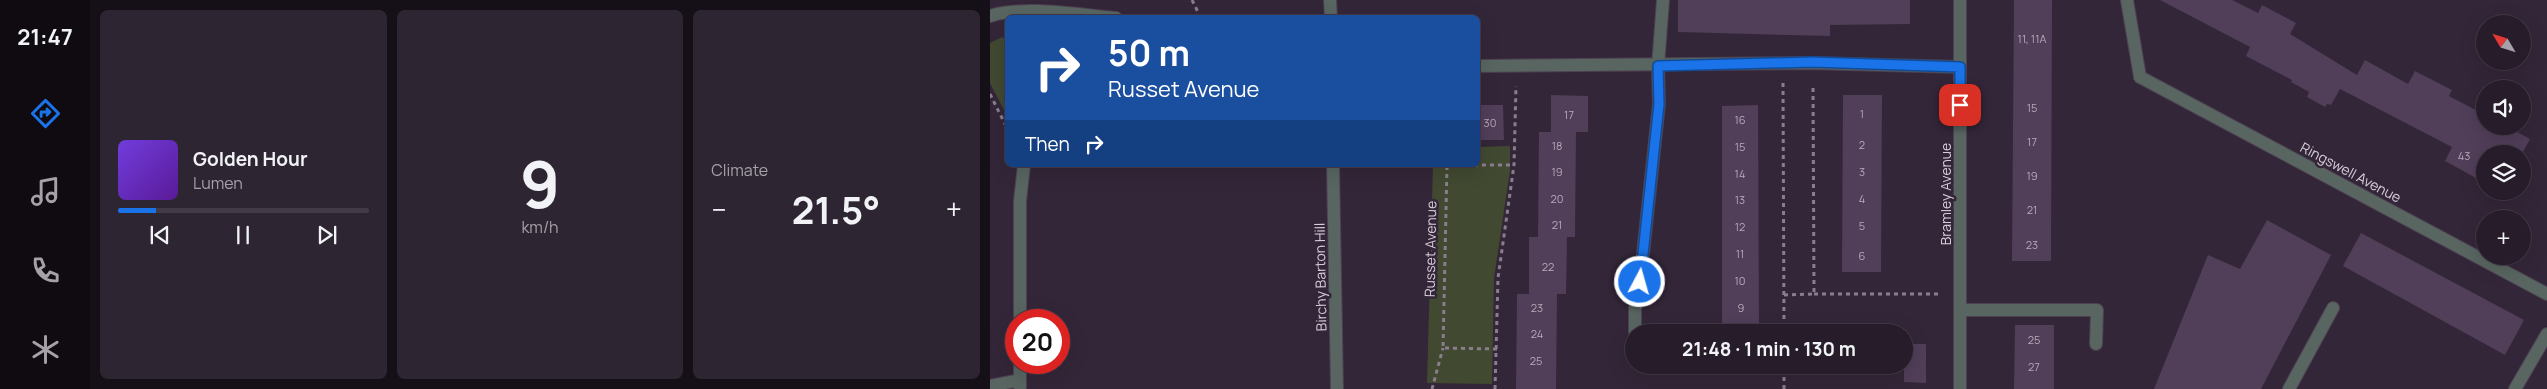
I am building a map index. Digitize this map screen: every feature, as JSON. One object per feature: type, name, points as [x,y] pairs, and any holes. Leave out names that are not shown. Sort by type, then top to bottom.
[{"type":"street","points":[[1330,0],[1331,15]]},
{"type":"street","points":[[1635,324],[1635,304],[1640,282],[1659,104],[1658,66],[1663,0]]},
{"type":"street","name":"Bramley Avenue","points":[[1960,0],[1960,389]]},
{"type":"street","name":"Ringswell Avenue","points":[[2127,0],[2140,77],[2547,294]]},
{"type":"street","points":[[990,16],[1001,12],[1043,15]]},
{"type":"street","points":[[1480,66],[1658,66],[1812,62],[1960,67]]},
{"type":"street","points":[[1020,309],[1020,201],[1024,167]]},
{"type":"street","name":"Birchy Barton Hill","points":[[1333,167],[1337,389]]},
{"type":"street","points":[[2289,389],[2333,308]]},
{"type":"street","points":[[1960,310],[2097,310],[2096,344]]},
{"type":"street","points":[[2515,389],[2547,334]]},
{"type":"street","points":[[990,386],[1020,385]]},
{"type":"path","points":[[1192,0],[1200,15]]},
{"type":"path","points":[[1812,62],[1814,294]]},
{"type":"path","points":[[1783,63],[1784,324]]},
{"type":"path","points":[[1495,389],[1498,278],[1514,165],[1515,66]]},
{"type":"path","points":[[990,94],[1005,124]]},
{"type":"path","name":"Russet Avenue","points":[[1480,165],[1514,165]]},
{"type":"path","name":"Russet Avenue","points":[[1443,348],[1447,167]]},
{"type":"path","points":[[1784,295],[1960,294]]},
{"type":"path","points":[[1432,389],[1443,348],[1496,349]]},
{"type":"path","points":[[1784,374],[1784,389]]},
{"type":"green space","points":[[1002,37],[1005,39],[1005,112],[990,83],[990,43]]},
{"type":"green space","points":[[1510,146],[1510,171],[1494,278],[1492,384],[1427,383],[1433,167],[1480,167],[1480,147]]},
{"type":"building","points":[[1678,0],[1910,0],[1910,24],[1830,25],[1830,36],[1678,32]]},
{"type":"building","points":[[2014,0],[2052,0],[2051,261],[2012,261]]},
{"type":"building","points":[[2160,0],[2232,0],[2258,13],[2262,5],[2296,23],[2290,34],[2357,75],[2365,60],[2408,84],[2415,71],[2452,90],[2449,96],[2476,110],[2476,135],[2523,135],[2530,139],[2527,145],[2476,145],[2476,178],[2445,161],[2452,147],[2340,89],[2331,105],[2327,104],[2325,107],[2307,97],[2309,92],[2291,82],[2292,80],[2246,56],[2250,47]]},
{"type":"building","points":[[1551,95],[1588,96],[1588,132],[1576,132],[1575,237],[1567,237],[1566,294],[1557,294],[1556,389],[1516,389],[1517,294],[1529,294],[1529,237],[1538,237],[1539,132],[1551,132]]},
{"type":"building","points":[[1843,95],[1882,95],[1881,272],[1842,272]]},
{"type":"building","points":[[1480,105],[1503,105],[1504,140],[1480,140]]},
{"type":"building","points":[[1758,105],[1759,324],[1722,324],[1722,106]]},
{"type":"building","points":[[2267,220],[2331,255],[2261,389],[2154,389],[2208,255],[2240,269]]},
{"type":"building","points":[[2361,233],[2524,320],[2505,355],[2343,266]]},
{"type":"building","points":[[2015,325],[2054,325],[2054,389],[2014,389]]},
{"type":"building","points":[[1913,344],[1926,344],[1926,383],[1904,382],[1904,374],[1913,374]]},
{"type":"building","points":[[1812,374],[1837,374],[1837,375]]},
{"type":"route","points":[[1640,282],[1654,165],[1659,104],[1658,66],[1812,62],[1960,67],[1960,105]]}]
